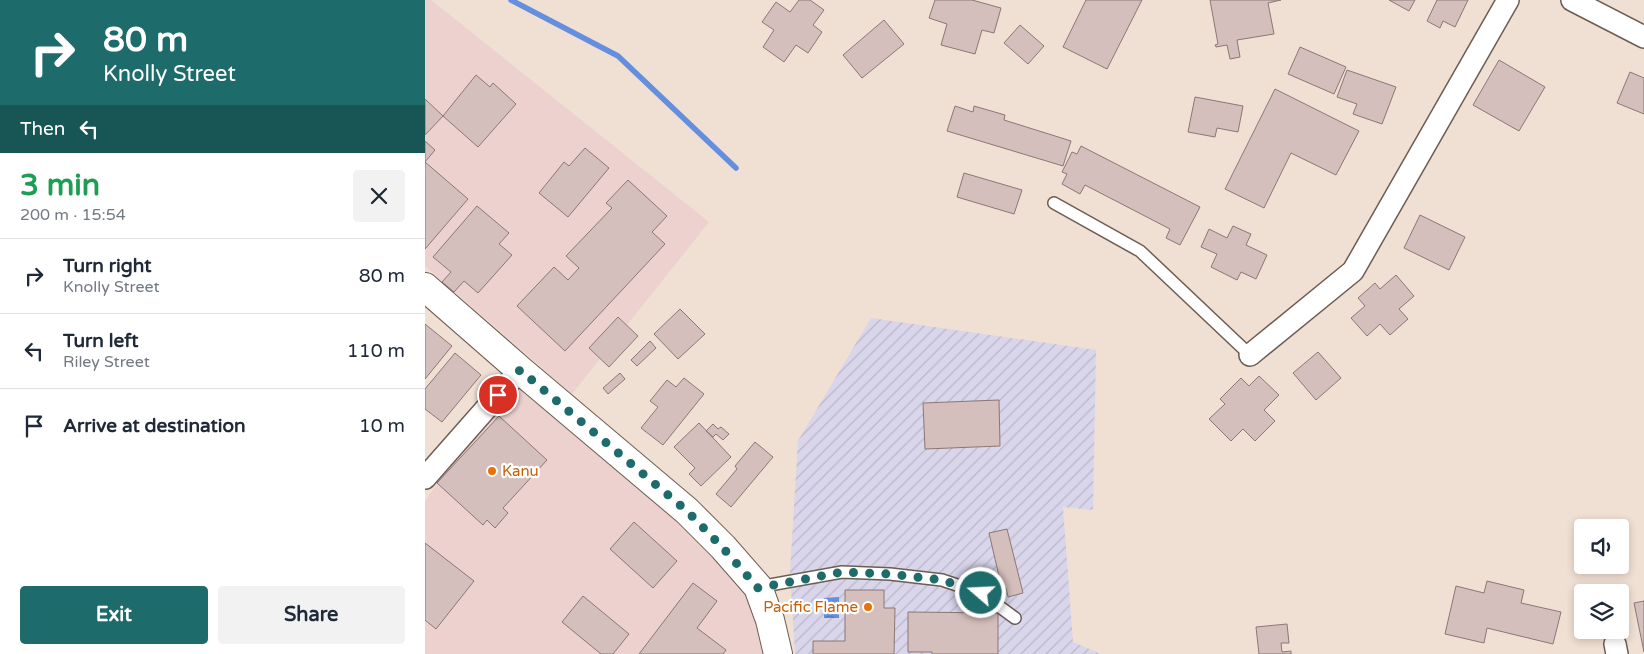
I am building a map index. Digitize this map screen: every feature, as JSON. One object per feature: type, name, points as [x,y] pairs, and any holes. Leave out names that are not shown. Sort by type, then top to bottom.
[{"type":"main road","points":[[425,287],[687,511],[723,548],[758,588],[770,620],[778,654]]},
{"type":"street","points":[[1249,355],[1353,271],[1508,0]]},
{"type":"street","points":[[1572,0],[1644,36]]},
{"type":"street","points":[[425,478],[520,370]]},
{"type":"lane","points":[[1054,203],[1140,251],[1249,355]]},
{"type":"lane","points":[[758,588],[842,572],[890,574],[942,580],[981,593],[1015,618]]},
{"type":"shaded area","points":[[425,0],[431,0],[709,222],[572,394],[425,266]]},
{"type":"shaded area","points":[[871,318],[1096,350],[1093,510],[1063,507],[1073,642],[1101,654],[795,654],[790,572],[798,441]]},
{"type":"shaded area","points":[[511,381],[758,587],[769,654],[425,654],[425,501]]},
{"type":"water","points":[[839,597],[839,618],[824,618],[824,598]]},
{"type":"building","points":[[799,0],[810,0],[824,10],[813,25],[822,32],[808,53],[796,45],[784,62],[763,47],[774,30],[762,22],[776,2],[790,12]]},
{"type":"building","points":[[935,0],[972,0],[1001,8],[994,33],[982,30],[975,54],[941,45],[947,24],[929,18]]},
{"type":"building","points":[[1086,0],[1142,0],[1107,69],[1063,47]]},
{"type":"building","points":[[1210,0],[1281,0],[1268,3],[1274,34],[1237,40],[1240,57],[1230,59],[1227,45],[1216,47],[1215,45],[1218,44]]},
{"type":"building","points":[[1389,0],[1415,0],[1409,11]]},
{"type":"building","points":[[1437,0],[1468,0],[1455,27],[1443,21],[1440,28],[1427,21]]},
{"type":"building","points":[[884,20],[904,44],[862,78],[843,55]]},
{"type":"building","points":[[1020,25],[1044,46],[1028,64],[1004,43]]},
{"type":"building","points":[[1300,47],[1346,67],[1334,94],[1288,74]]},
{"type":"building","points":[[1499,60],[1545,87],[1519,131],[1473,105]]},
{"type":"building","points":[[1347,70],[1396,87],[1382,124],[1353,114],[1357,104],[1337,97]]},
{"type":"building","points":[[1630,72],[1644,78],[1644,114],[1617,103]]},
{"type":"building","points":[[476,75],[490,87],[493,83],[516,104],[478,147],[443,116]]},
{"type":"building","points":[[1275,89],[1359,131],[1336,175],[1291,153],[1264,208],[1225,189]]},
{"type":"building","points":[[1195,97],[1243,106],[1238,132],[1217,128],[1215,137],[1188,132]]},
{"type":"building","points":[[425,99],[443,116],[425,135]]},
{"type":"building","points":[[955,106],[973,112],[974,106],[1005,115],[1004,120],[1071,141],[1063,166],[947,131]]},
{"type":"building","points":[[425,141],[435,150],[425,162]]},
{"type":"building","points":[[1081,146],[1200,207],[1180,245],[1166,238],[1170,229],[1085,185],[1080,194],[1062,184],[1067,174],[1062,172],[1072,152],[1077,154]]},
{"type":"building","points":[[585,148],[609,168],[568,217],[539,193],[564,162],[569,166]]},
{"type":"building","points":[[425,162],[468,199],[425,249]]},
{"type":"building","points":[[964,173],[1022,190],[1014,214],[957,197]]},
{"type":"building","points":[[628,180],[667,216],[652,232],[665,244],[565,351],[517,306],[554,267],[568,280],[579,268],[566,256],[612,208],[606,203]]},
{"type":"building","points":[[477,206],[509,233],[499,244],[512,255],[478,293],[464,281],[454,292],[442,282],[451,272],[433,257]]},
{"type":"building","points":[[1420,215],[1465,237],[1449,270],[1404,248]]},
{"type":"building","points":[[1233,226],[1251,234],[1246,245],[1267,255],[1256,279],[1241,272],[1237,280],[1211,267],[1217,254],[1201,247],[1209,229],[1227,238]]},
{"type":"building","points":[[1396,275],[1414,296],[1399,309],[1408,319],[1390,335],[1380,324],[1367,336],[1351,318],[1365,306],[1358,298],[1375,283],[1380,289]]},
{"type":"building","points":[[680,309],[705,334],[678,359],[654,334]]},
{"type":"building","points":[[618,317],[638,336],[609,367],[589,348]]},
{"type":"building","points":[[425,324],[452,346],[425,379]]},
{"type":"building","points":[[650,341],[656,348],[637,366],[631,360]]},
{"type":"building","points":[[1318,352],[1341,378],[1316,400],[1293,373]]},
{"type":"building","points":[[455,353],[481,375],[442,422],[425,409],[425,389]]},
{"type":"building","points":[[620,373],[625,379],[608,394],[603,388]]},
{"type":"building","points":[[1259,376],[1279,395],[1264,410],[1275,421],[1255,441],[1243,429],[1231,441],[1209,419],[1225,404],[1220,399],[1241,378],[1249,386]]},
{"type":"building","points":[[684,378],[704,394],[663,445],[641,428],[658,407],[650,401],[667,380],[676,387]]},
{"type":"building","points":[[999,400],[1000,446],[925,449],[923,403]]},
{"type":"building","name":"Kanu","points":[[499,416],[547,460],[503,508],[508,513],[495,528],[487,520],[483,525],[437,483]]},
{"type":"building","points":[[699,423],[731,457],[701,486],[689,474],[695,468],[674,447]]},
{"type":"building","points":[[713,424],[718,429],[721,427],[729,434],[723,440],[716,434],[713,437],[706,431]]},
{"type":"building","points":[[755,442],[773,457],[731,507],[716,494],[737,469],[735,466]]},
{"type":"building","points":[[634,522],[677,561],[653,588],[610,549]]},
{"type":"building","points":[[1007,529],[1023,593],[1008,597],[1006,588],[1002,589],[989,533]]},
{"type":"building","points":[[425,543],[474,581],[436,629],[425,620]]},
{"type":"building","points":[[1487,581],[1524,590],[1521,603],[1561,612],[1553,644],[1487,628],[1484,643],[1445,634],[1456,586],[1484,593]]},
{"type":"building","points":[[693,583],[717,601],[697,628],[726,650],[723,654],[639,654]]},
{"type":"building","points":[[845,590],[884,590],[884,608],[895,608],[894,654],[813,654],[813,641],[845,641]]},
{"type":"building","points":[[583,596],[629,634],[613,654],[601,654],[562,622]]},
{"type":"building","points":[[1644,601],[1644,652],[1634,603]]},
{"type":"building","points":[[908,612],[998,613],[998,654],[908,652]]},
{"type":"building","points":[[1287,624],[1289,643],[1281,643],[1282,652],[1291,651],[1291,654],[1259,654],[1256,627]]},
{"type":"waterway","points":[[511,0],[618,56],[736,168]]},
{"type":"place","name":"Kanu","points":[[492,471]]},
{"type":"place","name":"Pacific Flame","points":[[868,607]]},
{"type":"route","points":[[498,395],[520,370],[687,511],[758,588],[842,572],[890,574],[942,580],[981,593]]}]
